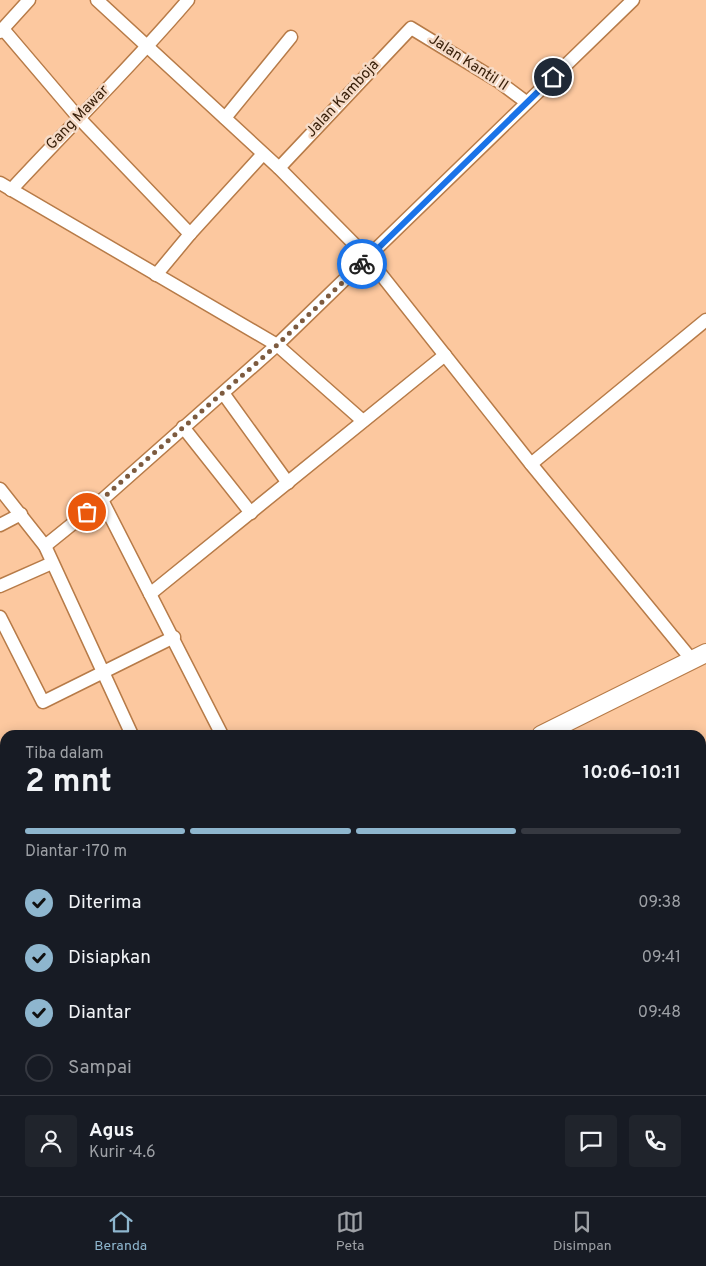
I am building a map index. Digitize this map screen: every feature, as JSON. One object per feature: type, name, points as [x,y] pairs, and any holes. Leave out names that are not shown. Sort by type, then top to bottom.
[{"type":"main road","points":[[551,730],[699,657]]},
{"type":"street","points":[[29,0],[1,30],[78,117],[190,234]]},
{"type":"street","points":[[97,0],[279,168],[368,258],[531,464],[699,657]]},
{"type":"street","name":"Gang Mawar","points":[[5,186],[148,48],[188,0]]},
{"type":"street","points":[[45,546],[102,500],[277,345],[633,0]]},
{"type":"street","name":"Jalan Kantil II","points":[[408,29],[424,34],[498,81],[526,102]]},
{"type":"street","name":"Jalan Kamboja","points":[[279,168],[408,29]]},
{"type":"street","points":[[225,118],[291,37]]},
{"type":"street","points":[[156,275],[190,234],[263,154]]},
{"type":"street","points":[[5,186],[277,345],[363,421]]},
{"type":"street","points":[[531,464],[706,320]]},
{"type":"street","points":[[150,594],[445,355]]},
{"type":"street","points":[[223,393],[288,483]]},
{"type":"street","points":[[183,427],[251,513]]},
{"type":"street","points":[[0,489],[45,546],[130,730]]},
{"type":"street","points":[[102,500],[174,637],[220,730]]},
{"type":"street","points":[[0,525],[21,514]]},
{"type":"street","points":[[0,586],[52,563]]},
{"type":"street","points":[[0,617],[42,701],[45,702],[174,637]]},
{"type":"way so far","points":[[87,512],[277,345],[362,264]]},
{"type":"route","points":[[362,264],[553,77]]}]
